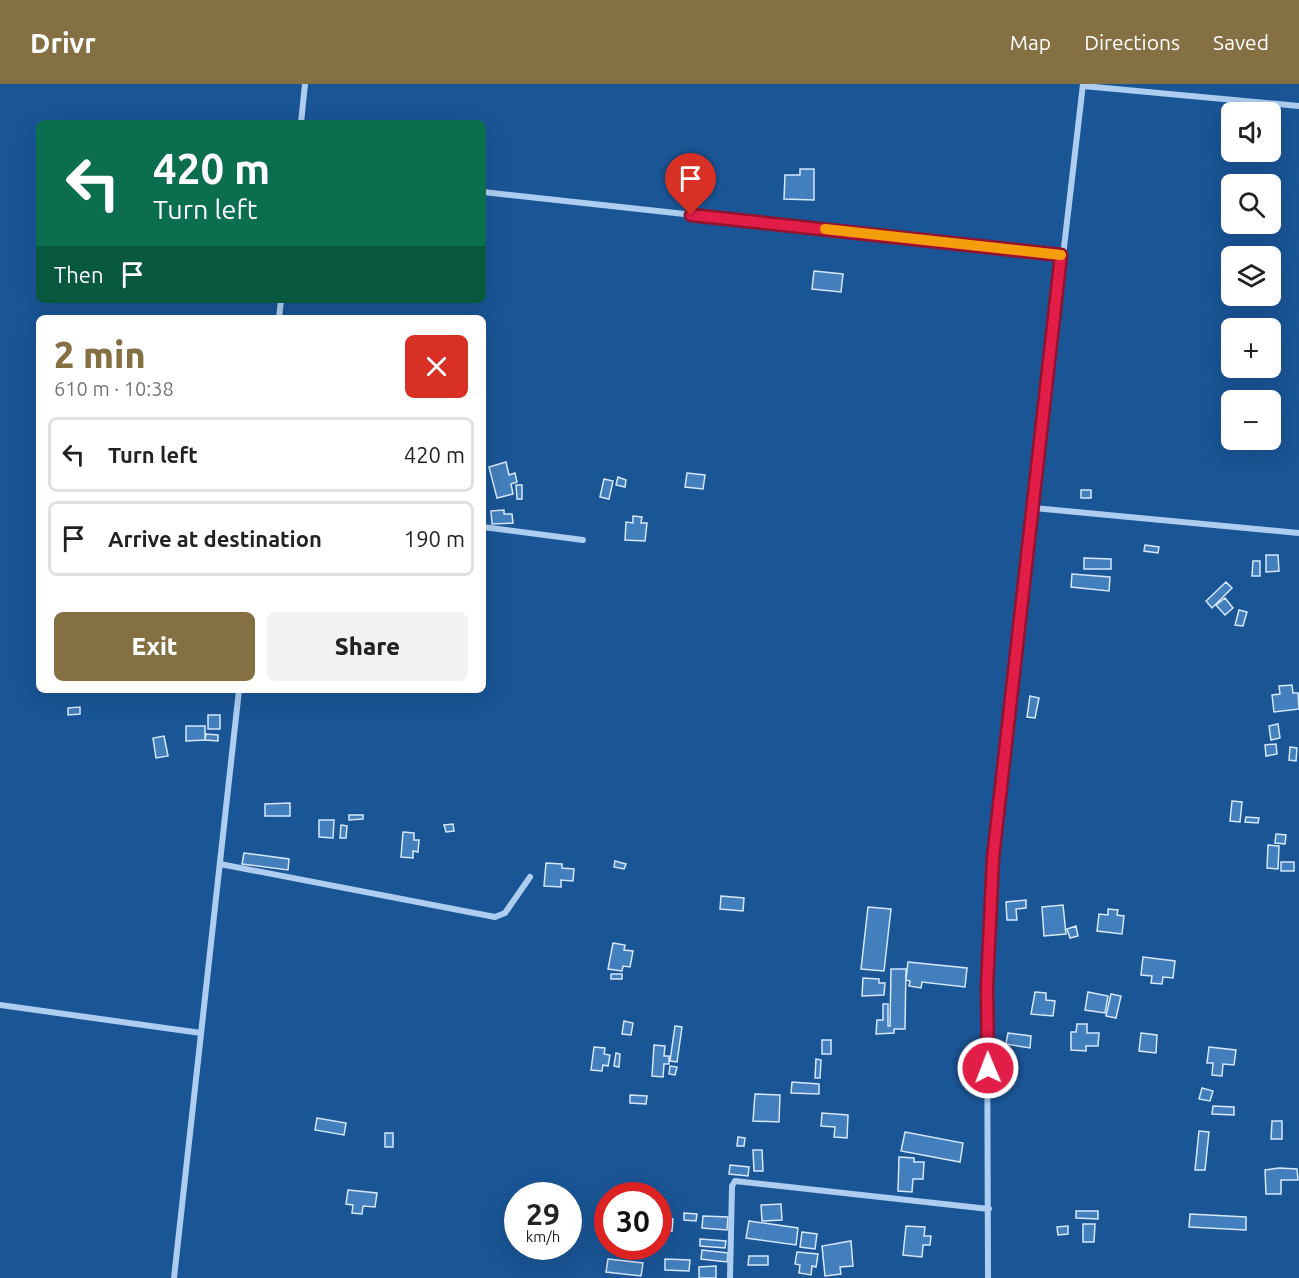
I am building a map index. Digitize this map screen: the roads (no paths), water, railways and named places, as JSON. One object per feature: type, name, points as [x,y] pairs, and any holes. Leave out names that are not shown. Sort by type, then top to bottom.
[{"type":"street","points":[[301,120],[305,84]]},
{"type":"street","points":[[988,1278],[987,986],[993,858],[1061,255],[1083,85],[1299,106]]},
{"type":"street","points":[[486,192],[1061,255]]},
{"type":"street","points":[[1034,508],[1299,533]]},
{"type":"street","points":[[486,527],[583,540]]},
{"type":"street","points":[[174,1278],[239,693]]},
{"type":"street","points":[[220,864],[495,916],[505,913],[530,877]]},
{"type":"street","points":[[0,1005],[201,1033]]},
{"type":"street","points":[[730,1278],[732,1186],[735,1181],[989,1209]]}]
